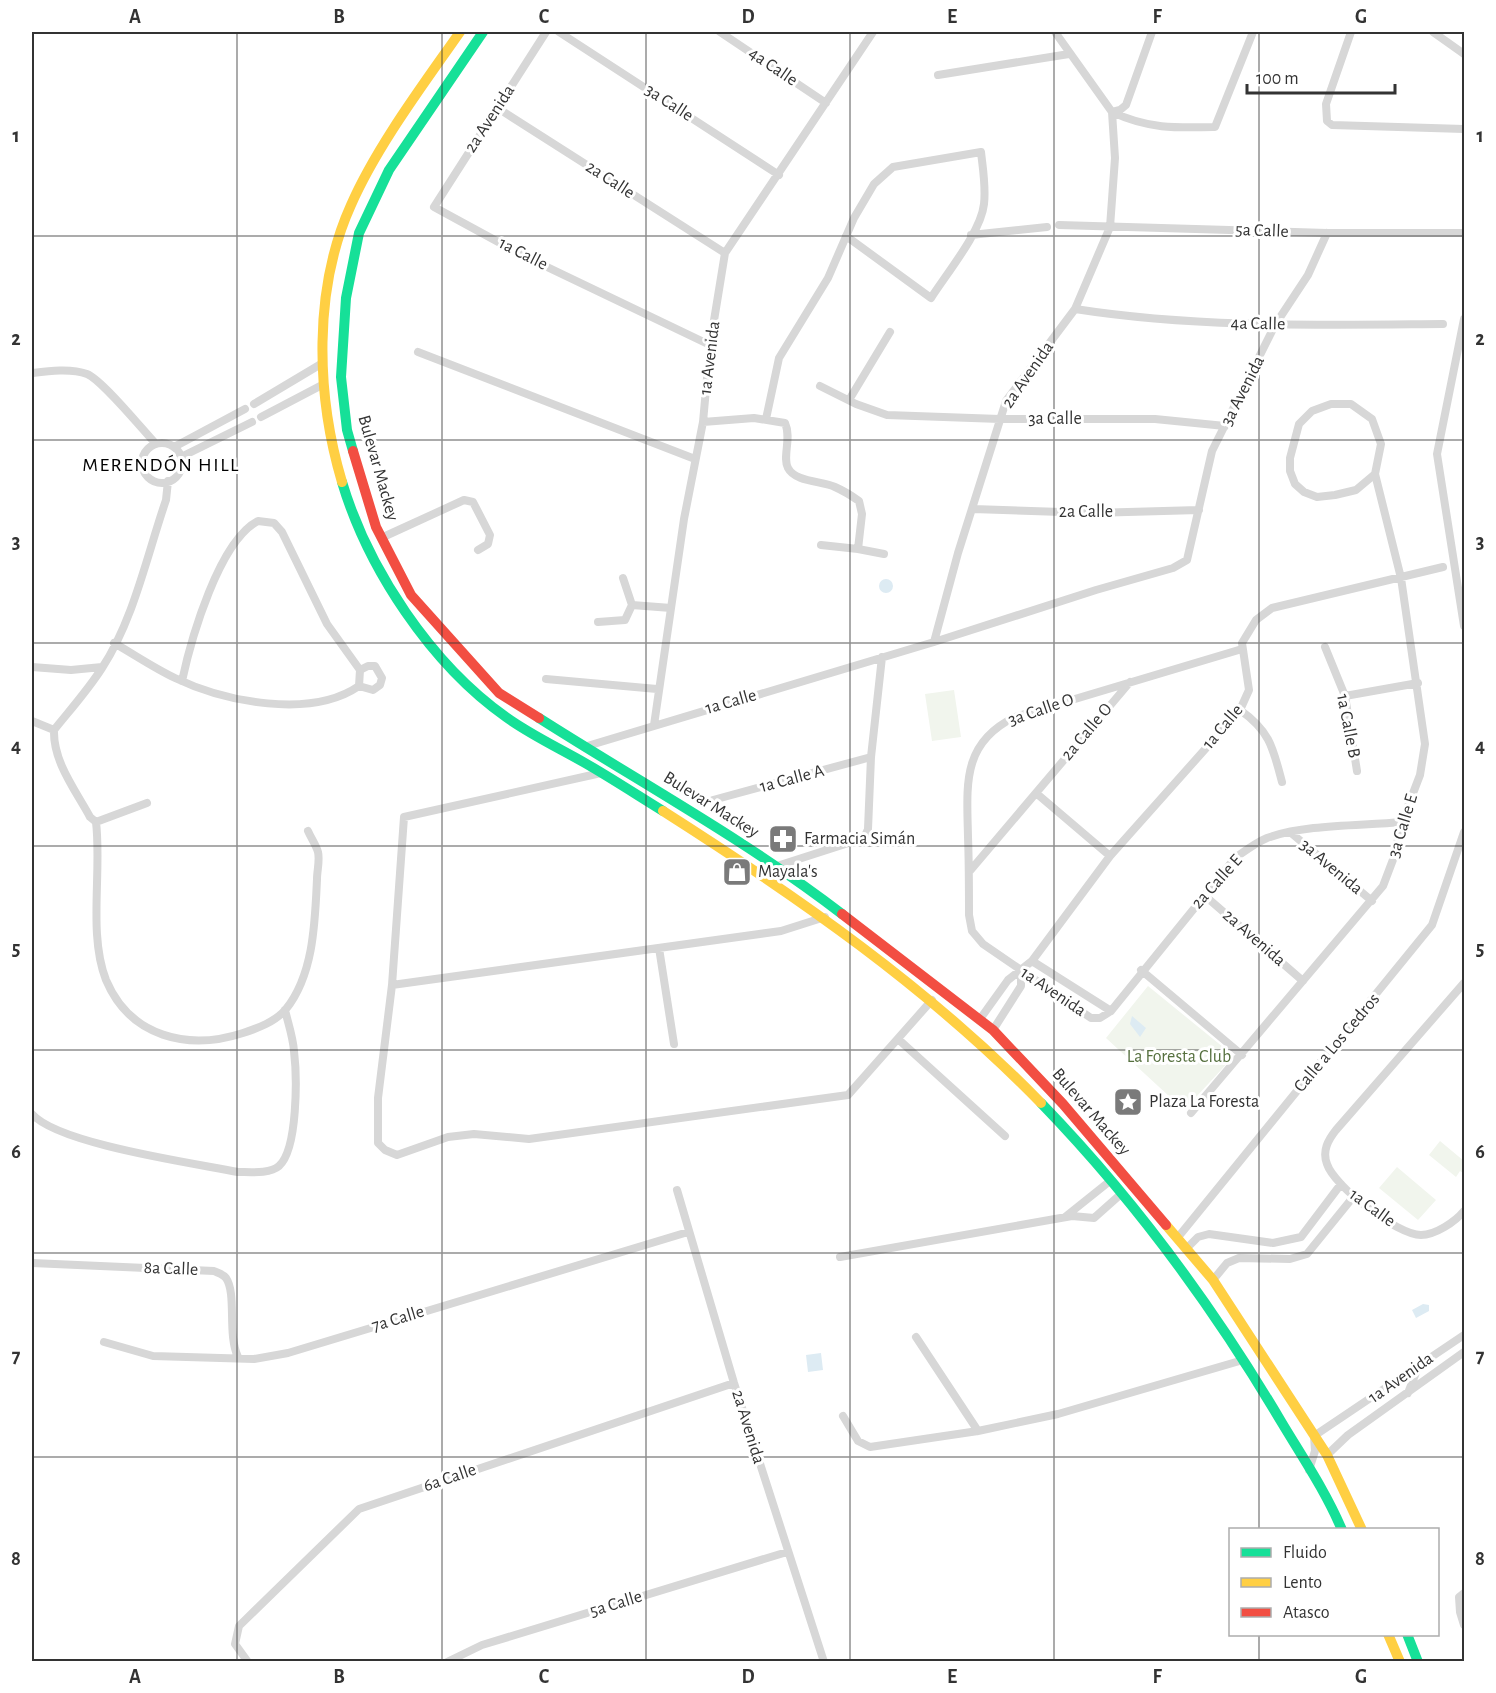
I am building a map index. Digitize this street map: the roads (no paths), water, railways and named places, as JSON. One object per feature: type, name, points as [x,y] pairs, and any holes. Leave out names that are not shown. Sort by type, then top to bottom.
[{"type":"main road","name":"Bulevar Mackey","points":[[460,32],[400,117],[348,211],[327,287],[321,364],[331,453],[362,542],[398,605],[463,680],[505,717],[601,773],[825,917],[932,1000],[1032,1095],[1121,1194],[1200,1296],[1244,1360],[1341,1528]]},
{"type":"main road","name":"Bulevar Mackey","points":[[483,32],[389,170],[369,208],[359,233],[346,297],[340,369],[346,430],[364,492],[381,538],[411,595],[499,693],[702,817],[777,866],[993,1030],[1063,1104],[1179,1236],[1213,1280],[1327,1455],[1361,1528]]},
{"type":"main road","points":[[321,364],[333,363],[340,369],[322,385]]},
{"type":"main road","points":[[1110,1181],[1119,1176],[1131,1188],[1135,1188]]},
{"type":"main road","points":[[1388,1636],[1400,1662]]},
{"type":"main road","points":[[1407,1636],[1418,1662]]},
{"type":"street","name":"2a Avenida","points":[[434,207],[546,32]]},
{"type":"street","name":"3a Calle","points":[[559,32],[779,175]]},
{"type":"street","name":"4a Calle","points":[[720,32],[826,103]]},
{"type":"street","name":"1a Avenida","points":[[654,725],[657,689],[703,422],[710,345],[725,253],[873,32]]},
{"type":"street","points":[[1055,32],[1112,112],[1136,124],[1168,128],[1215,127],[1253,32]]},
{"type":"street","points":[[1112,112],[1126,105],[1152,32]]},
{"type":"street","points":[[1351,32],[1326,104],[1327,121],[1332,125],[1464,129]]},
{"type":"street","points":[[1433,32],[1464,54]]},
{"type":"street","points":[[938,75],[1069,54]]},
{"type":"street","name":"2a Calle","points":[[496,107],[725,253]]},
{"type":"street","name":"2a Avenida","points":[[934,642],[958,553],[1006,401],[1075,309],[1110,227],[1114,158],[1112,112]]},
{"type":"street","points":[[766,419],[779,358],[828,278],[846,236],[874,184],[893,167],[981,152],[985,184],[984,207],[971,235],[931,298],[846,236]]},
{"type":"street","name":"1a Calle","points":[[434,207],[525,256],[710,345]]},
{"type":"street","name":"5a Calle","points":[[1059,225],[1327,233],[1464,233]]},
{"type":"street","points":[[971,235],[1047,227]]},
{"type":"street","name":"3a Avenida","points":[[1187,560],[1212,451],[1275,325],[1308,275],[1327,233]]},
{"type":"street","name":"4a Calle","points":[[1075,309],[1164,321],[1275,325],[1443,324]]},
{"type":"street","points":[[1464,319],[1437,454],[1464,626]]},
{"type":"street","points":[[849,400],[890,332]]},
{"type":"street","points":[[417,352],[695,459]]},
{"type":"street","points":[[254,404],[321,364]]},
{"type":"street","points":[[32,373],[50,370],[87,374],[120,404],[155,444]]},
{"type":"street","points":[[261,417],[322,385]]},
{"type":"street","name":"3a Calle","points":[[820,386],[887,415],[1000,419],[1155,419],[1225,426]]},
{"type":"street","points":[[1331,404],[1351,404],[1372,419],[1381,444],[1375,474],[1356,490],[1317,496],[1304,492],[1295,484],[1290,471],[1290,458],[1299,424],[1312,411],[1331,404]]},
{"type":"street","points":[[174,447],[245,408]]},
{"type":"street","points":[[703,422],[766,419],[785,423],[788,429],[788,469],[795,475],[833,486],[859,501],[862,514],[858,549]]},
{"type":"street","points":[[181,457],[252,422]]},
{"type":"street","points":[[168,443],[174,447],[181,457],[180,471],[168,481],[152,480],[143,471],[141,464],[145,452],[155,444],[168,443]]},
{"type":"street","name":"3a Calle E","points":[[1191,1113],[1383,886],[1394,857],[1402,822],[1420,775],[1425,744],[1418,683],[1401,578],[1375,474]]},
{"type":"street","points":[[168,481],[166,500],[129,611],[102,668],[54,730],[54,739],[64,772],[90,817],[96,822],[98,953],[107,981],[122,1007],[146,1026],[176,1040],[205,1042],[263,1027],[285,1010],[301,982],[315,930],[318,852],[308,831]]},
{"type":"street","points":[[381,538],[464,500],[473,502],[490,535],[488,544],[478,550]]},
{"type":"street","name":"2a Calle","points":[[973,509],[1092,513],[1199,510]]},
{"type":"street","points":[[182,681],[190,644],[216,577],[237,536],[249,526],[266,520],[274,523],[282,532],[327,624],[360,670],[359,686]]},
{"type":"street","points":[[821,545],[884,554]]},
{"type":"street","name":"1a Calle","points":[[584,747],[1173,568],[1187,560]]},
{"type":"street","points":[[1131,681],[1242,649],[1243,638],[1256,620],[1272,608],[1443,567]]},
{"type":"street","points":[[598,621],[625,620],[632,605],[623,578]]},
{"type":"street","points":[[632,605],[671,608]]},
{"type":"street","points":[[114,643],[182,681],[227,695],[283,706],[320,701],[347,694],[359,686],[374,690],[380,685],[382,678],[375,666],[368,666],[360,670]]},
{"type":"street","name":"1a Calle B","points":[[1325,647],[1345,696],[1357,771]]},
{"type":"street","name":"1a Calle","points":[[981,1019],[1008,980],[1032,961],[1110,856],[1240,710],[1249,690],[1242,649]]},
{"type":"street","points":[[777,866],[864,838],[868,829],[871,757],[882,657]]},
{"type":"street","points":[[32,667],[71,670],[102,668]]},
{"type":"street","points":[[546,679],[657,689]]},
{"type":"street","name":"2a Calle O","points":[[969,873],[1131,681]]},
{"type":"street","name":"3a Calle O","points":[[969,873],[966,790],[973,760],[987,735],[1015,717],[1131,681]]},
{"type":"street","points":[[1345,696],[1418,683]]},
{"type":"street","points":[[1240,710],[1256,721],[1267,735],[1282,782]]},
{"type":"street","points":[[32,721],[54,730]]},
{"type":"street","name":"1a Calle A","points":[[713,800],[871,757]]},
{"type":"street","points":[[601,773],[404,817],[392,985],[380,1076],[377,1126],[378,1143],[385,1150],[397,1155],[448,1137],[474,1134],[529,1139],[848,1095],[932,1000]]},
{"type":"street","points":[[1036,793],[1110,856]]},
{"type":"street","points":[[96,822],[147,803]]},
{"type":"street","name":"2a Calle E","points":[[1111,1011],[1204,895],[1243,852],[1266,838],[1290,832],[1402,822]]},
{"type":"street","name":"3a Avenida","points":[[1290,832],[1371,901]]},
{"type":"street","name":"Calle a Los Cedros","points":[[1179,1236],[1432,925],[1464,835]]},
{"type":"street","name":"1a Avenida","points":[[969,873],[972,931],[982,944],[1061,995],[1091,1018],[1100,1018],[1111,1011],[1032,961]]},
{"type":"street","name":"2a Avenida","points":[[1204,895],[1303,981]]},
{"type":"street","points":[[392,985],[781,931],[825,917]]},
{"type":"street","points":[[659,948],[674,1044]]},
{"type":"street","points":[[1142,970],[1242,1055]]},
{"type":"street","points":[[993,1030],[1021,987],[1021,971]]},
{"type":"street","name":"1a Calle","points":[[1464,983],[1336,1130],[1327,1141],[1326,1151],[1327,1164],[1341,1184],[1354,1196],[1403,1230],[1419,1235],[1430,1233],[1464,1211]]},
{"type":"street","points":[[32,1114],[39,1123],[69,1137],[91,1142],[238,1172],[265,1171],[279,1166],[289,1149],[295,1097],[294,1050],[285,1010]]},
{"type":"street","points":[[898,1039],[1005,1136]]},
{"type":"street","points":[[1064,1218],[1110,1181]]},
{"type":"street","points":[[1188,1247],[1198,1237],[1209,1234],[1273,1243],[1300,1238],[1341,1184]]},
{"type":"street","name":"2a Avenida","points":[[677,1190],[734,1383],[824,1662]]},
{"type":"street","points":[[840,1257],[1064,1218],[1094,1218],[1121,1194]]},
{"type":"street","points":[[1213,1280],[1227,1263],[1239,1258],[1290,1259],[1307,1254],[1354,1196]]},
{"type":"street","name":"7a Calle","points":[[104,1342],[153,1356],[254,1359],[288,1353],[688,1232]]},
{"type":"street","name":"8a Calle","points":[[32,1263],[214,1270],[225,1276],[229,1285],[232,1345],[238,1357]]},
{"type":"street","points":[[916,1337],[978,1431]]},
{"type":"street","points":[[1327,1455],[1346,1437],[1464,1351],[1461,1337]]},
{"type":"street","name":"1a Avenida","points":[[1314,1436],[1461,1337]]},
{"type":"street","points":[[843,1416],[858,1442],[870,1447],[978,1431],[1058,1414],[1244,1360]]},
{"type":"street","points":[[1407,1394],[1419,1365]]},
{"type":"street","name":"6a Calle","points":[[246,1660],[235,1644],[239,1626],[359,1509],[734,1383]]},
{"type":"street","points":[[1309,1470],[1315,1450],[1314,1436]]},
{"type":"street","name":"5a Calle","points":[[447,1662],[482,1645],[787,1552]]},
{"type":"street","points":[[1462,1595],[1460,1612],[1464,1625]]},
{"type":"place","name":"Farmacia Simán","points":[[783,839]]},
{"type":"place","name":"Mayala's","points":[[737,872]]},
{"type":"place","name":"Plaza La Foresta","points":[[1128,1102]]},
{"type":"district","name":"MERENDÓN HILL","points":[[161,465]]},
{"type":"park label","name":"La Foresta Club","points":[[1179,1057]]}]
